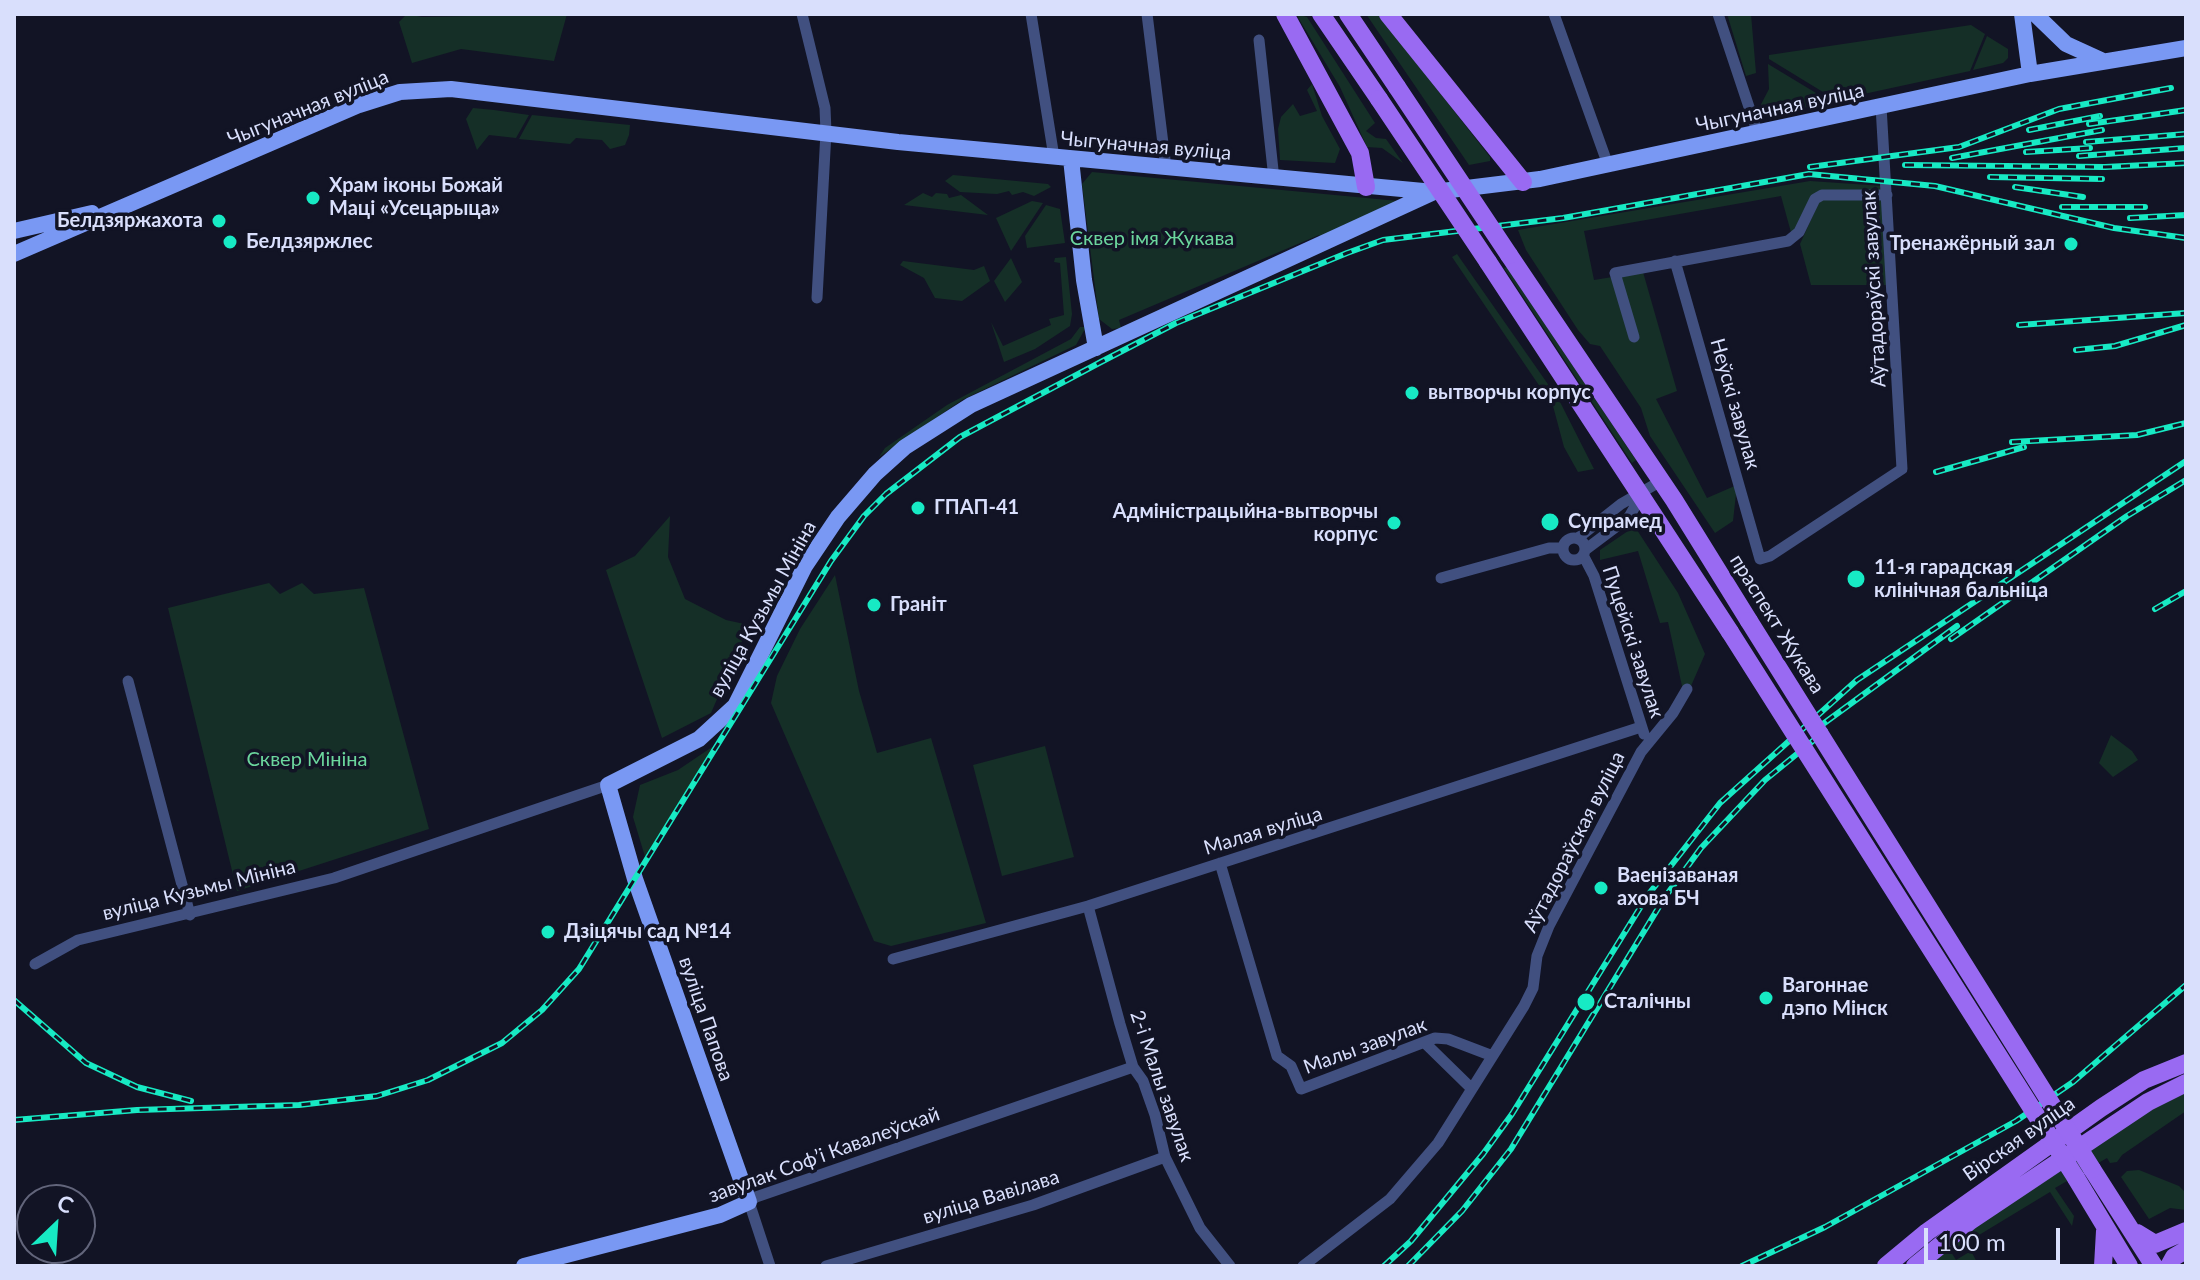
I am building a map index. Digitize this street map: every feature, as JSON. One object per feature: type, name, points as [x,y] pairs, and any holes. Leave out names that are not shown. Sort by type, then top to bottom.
[{"type":"main road","points":[[1285,14],[1360,153],[1366,187]]},
{"type":"main road","name":"праспект Жукава","points":[[1321,14],[1488,262],[2084,1174],[2126,1223],[2154,1266]]},
{"type":"main road","name":"праспект Жукава","points":[[1348,14],[1661,481],[1749,621],[2084,1174],[2105,1228],[2130,1266]]},
{"type":"main road","points":[[1388,14],[1523,182]]},
{"type":"main road","points":[[2022,14],[2030,74]]},
{"type":"main road","points":[[2035,14],[2066,44],[2104,61]]},
{"type":"main road","points":[[2066,44],[2070,67]]},
{"type":"main road","name":"Чыгуначная вуліца","points":[[14,254],[114,208],[375,98],[400,92],[462,90],[1062,158],[1434,192],[1523,182],[2030,74],[2186,48]]},
{"type":"main road","points":[[1062,158],[1096,348]]},
{"type":"main road","name":"вуліца Кузьмы Мініна","points":[[608,785],[699,739],[735,706],[805,566],[838,517],[875,474],[905,447],[971,405],[1434,192]]},
{"type":"main road","name":"Чыгуначная вуліца","points":[[14,231],[114,208]]},
{"type":"main road","name":"вуліца Папова","points":[[608,785],[635,879],[749,1202]]},
{"type":"main road","name":"Вірская вуліца","points":[[1886,1266],[2101,1108],[2144,1080],[2186,1063]]},
{"type":"main road","name":"Вірская вуліца","points":[[1915,1266],[1941,1242],[1983,1213],[2148,1102],[2186,1083]]},
{"type":"main road","name":"завулак Софʼі Кавалеўскай","points":[[524,1266],[720,1215],[749,1202]]},
{"type":"main road","points":[[2126,1223],[2151,1244],[2186,1231]]},
{"type":"main road","points":[[2126,1223],[2133,1242],[2130,1266]]},
{"type":"main road","points":[[2103,1266],[2105,1228]]},
{"type":"main road","points":[[2169,1266],[2174,1257],[2186,1250]]},
{"type":"street","points":[[802,14],[825,108],[817,298]]},
{"type":"street","points":[[1031,14],[1062,158]]},
{"type":"street","points":[[1147,14],[1166,168]]},
{"type":"street","points":[[1554,14],[1608,165]]},
{"type":"street","points":[[1718,14],[1758,134]]},
{"type":"street","points":[[1259,40],[1274,179]]},
{"type":"street","name":"Аўтадораўскі завулак","points":[[1760,559],[1770,556],[1902,469],[1881,106]]},
{"type":"street","points":[[1634,337],[1615,273],[1788,241],[1799,232],[1815,199],[1822,195],[1887,195]]},
{"type":"street","name":"Неўскі завулак","points":[[1675,261],[1760,559]]},
{"type":"street","points":[[1563,548],[1569,539],[1578,538],[1621,504],[1641,496],[1661,481]]},
{"type":"street","name":"Пуцейскі завулак","points":[[1641,496],[1629,517],[1584,552],[1648,742]]},
{"type":"street","points":[[1563,548],[1571,559],[1584,552],[1578,538]]},
{"type":"street","points":[[1441,578],[1549,548],[1563,548]]},
{"type":"street","points":[[128,681],[190,915]]},
{"type":"street","name":"Аўтадораўская вуліца","points":[[1303,1266],[1390,1199],[1438,1143],[1490,1055],[1529,997],[1537,956],[1549,926],[1648,742],[1673,713],[1687,689]]},
{"type":"street","name":"Малая вуліца","points":[[893,959],[1088,906],[1641,727]]},
{"type":"street","name":"вуліца Кузьмы Мініна","points":[[35,964],[78,940],[334,878],[608,785]]},
{"type":"street","name":"Малы завулак","points":[[1220,863],[1277,1056],[1291,1066],[1301,1089],[1435,1038],[1448,1039],[1490,1055]]},
{"type":"street","name":"2-і Малы завулак","points":[[1088,906],[1133,1067],[1143,1081],[1165,1157],[1200,1228],[1230,1266]]},
{"type":"street","points":[[1425,1043],[1472,1089]]},
{"type":"street","name":"завулак Софʼі Кавалеўскай","points":[[749,1202],[786,1186],[1133,1067]]},
{"type":"street","name":"вуліца Вавілава","points":[[826,1266],[1033,1205],[1165,1157]]},
{"type":"street","name":"вуліца Папова","points":[[749,1202],[770,1266]]},
{"type":"green space","points":[[407,14],[422,17],[567,14],[554,61],[461,49],[412,63],[399,22]]},
{"type":"green space","points":[[1296,14],[1307,17],[1375,123],[1366,131],[1376,138],[1386,139],[1403,163],[1382,148],[1367,147],[1340,87]]},
{"type":"green space","points":[[1366,14],[1378,14],[1490,157],[1490,161],[1469,165]]},
{"type":"green space","points":[[1727,14],[1751,14],[1756,73],[1746,76]]},
{"type":"green space","points":[[1971,25],[1985,34],[1970,71],[1836,100],[1769,59],[1769,55]]},
{"type":"green space","points":[[1987,36],[2008,49],[2008,58],[2003,63],[1973,70]]},
{"type":"green space","points":[[1768,64],[1831,102],[1758,118],[1757,112],[1769,89]]},
{"type":"green space","points":[[1312,84],[1322,116],[1340,149],[1335,163],[1280,160],[1278,129],[1281,117],[1293,104],[1300,116],[1317,111],[1307,90]]},
{"type":"green space","points":[[473,108],[529,115],[516,138],[489,135],[477,150],[466,119]]},
{"type":"green space","points":[[532,115],[630,125],[629,135],[625,145],[610,149],[602,140],[576,138],[570,144],[519,139]]},
{"type":"green space","name":"Сквер імя Жукава","points":[[1092,172],[1398,201],[1322,240],[1319,235],[1119,320],[1121,328],[1112,329],[1099,319],[1082,184]]},
{"type":"green space","points":[[953,175],[1048,184],[1051,187],[1034,196],[1023,192],[1012,195],[1009,191],[997,194],[960,192],[945,181]]},
{"type":"green space","points":[[1810,181],[1883,186],[1884,192],[1820,191],[1792,236],[1781,196],[1584,231],[1594,280],[1643,272],[1677,391],[1656,399],[1707,498],[1737,485],[1733,521],[1715,533],[1650,436],[1641,408],[1600,346],[1590,344],[1578,330],[1526,250],[1518,230]]},
{"type":"green space","points":[[923,193],[932,197],[936,193],[947,194],[949,198],[961,195],[988,215],[904,205]]},
{"type":"green space","points":[[1836,196],[1884,201],[1888,285],[1811,285],[1800,244],[1820,200]]},
{"type":"green space","points":[[1032,201],[1043,203],[1011,251],[996,218]]},
{"type":"green space","points":[[1046,205],[1060,209],[1065,243],[1027,248],[1025,236]]},
{"type":"green space","points":[[1457,254],[1559,400],[1594,469],[1578,472],[1564,447],[1553,406],[1452,257]]},
{"type":"green space","points":[[1066,257],[1072,314],[1070,326],[1035,349],[1004,362],[991,322],[1003,346],[1051,325],[1049,319],[1064,315],[1060,263],[1054,262],[1055,258]]},
{"type":"green space","points":[[1011,258],[1022,282],[1005,302],[994,281]]},
{"type":"green space","points":[[903,261],[974,270],[984,266],[990,281],[962,301],[935,298],[924,278],[900,265]]},
{"type":"green space","points":[[1507,267],[1636,460],[1632,463],[1504,268]]},
{"type":"green space","points":[[1080,327],[1086,327],[1076,345],[962,400],[879,457],[885,448],[947,405],[1071,339]]},
{"type":"green space","points":[[670,516],[668,557],[685,599],[726,620],[749,625],[711,713],[662,738],[606,570],[635,556]]},
{"type":"green space","points":[[1637,530],[1678,593],[1705,654],[1691,686],[1682,686],[1668,622],[1660,623],[1638,551],[1600,560],[1600,550],[1628,531]]},
{"type":"green space","points":[[835,575],[859,691],[877,753],[931,738],[986,923],[891,946],[874,941],[771,703],[777,676],[800,629]]},
{"type":"green space","name":"Сквер Мініна","points":[[269,583],[280,594],[302,583],[314,594],[364,588],[429,829],[237,891],[168,608]]},
{"type":"green space","points":[[2111,735],[2132,751],[2138,760],[2113,777],[2099,763]]},
{"type":"green space","points":[[715,745],[646,860],[633,817],[640,785],[678,770]]},
{"type":"green space","points":[[1045,746],[1074,857],[1002,876],[973,765]]},
{"type":"green space","points":[[2186,1090],[2186,1111],[2122,1155],[2117,1162],[2110,1163],[2107,1158],[2055,1188],[2074,1216],[2072,1226],[2050,1192],[1951,1252],[1956,1260],[1971,1251],[1979,1266],[1925,1266],[1947,1245],[2082,1157],[2126,1122]]},
{"type":"green space","points":[[2139,1170],[2179,1186],[2186,1193],[2186,1210],[2170,1208],[2149,1219],[2121,1177],[2127,1171]]},
{"type":"railway","points":[[1810,167],[1959,147],[2059,109],[2171,88]]},
{"type":"railway","points":[[2089,124],[2186,110]]},
{"type":"railway","points":[[2029,130],[2100,116]]},
{"type":"railway","points":[[1952,158],[2102,130]]},
{"type":"railway","points":[[2086,142],[2186,134]]},
{"type":"railway","points":[[2026,152],[2090,148]]},
{"type":"railway","points":[[2079,156],[2186,148]]},
{"type":"railway","points":[[1905,165],[2105,167],[2186,163]]},
{"type":"railway","points":[[14,1120],[137,1110],[299,1105],[377,1096],[428,1080],[502,1043],[542,1010],[579,969],[831,561],[864,516],[886,494],[960,437],[1099,363],[1176,323],[1347,253],[1383,240],[1563,218],[1809,174],[1935,186],[2114,228],[2186,238]]},
{"type":"railway","points":[[1990,177],[2102,179]]},
{"type":"railway","points":[[2015,187],[2083,197]]},
{"type":"railway","points":[[2062,207],[2145,207]]},
{"type":"railway","points":[[2130,218],[2186,215]]},
{"type":"railway","points":[[2019,325],[2186,313]]},
{"type":"railway","points":[[2076,350],[2115,346],[2186,325]]},
{"type":"railway","points":[[2012,442],[2137,435],[2186,423]]},
{"type":"railway","points":[[1936,472],[2024,447]]},
{"type":"railway","points":[[1384,1266],[1411,1241],[1483,1154],[1512,1114],[1648,895],[1720,803],[1857,680],[2186,461]]},
{"type":"railway","points":[[1951,639],[2127,516],[2186,480]]},
{"type":"railway","points":[[2155,609],[2186,591]]},
{"type":"railway","points":[[1812,732],[1957,626]]},
{"type":"railway","points":[[1408,1266],[1462,1211],[1511,1149],[1665,897],[1701,848],[1765,780],[1825,731]]},
{"type":"railway","points":[[1742,1266],[1825,1227],[2016,1121],[2073,1082],[2186,985]]},
{"type":"railway","points":[[14,1000],[86,1063],[137,1087],[191,1101]]},
{"type":"place","name":"Храм іконы Божай Маці «Усецарыца»","points":[[313,198]]},
{"type":"place","name":"Белдзяржахота","points":[[219,221]]},
{"type":"place","name":"Белдзяржлес","points":[[230,242]]},
{"type":"place","name":"Тренажёрный зал","points":[[2071,244]]},
{"type":"place","name":"вытворчы корпус","points":[[1412,393]]},
{"type":"place","name":"ГПАП-41","points":[[918,508]]},
{"type":"place","name":"Супрамед","points":[[1550,522]]},
{"type":"place","name":"Адміністрацыйна-вытворчы корпус","points":[[1394,523]]},
{"type":"place","name":"11-я гарадская клінічная бальніца","points":[[1856,579]]},
{"type":"place","name":"Граніт","points":[[874,605]]},
{"type":"place","name":"Ваенізаваная ахова БЧ","points":[[1601,888]]},
{"type":"place","name":"Дзіцячы сад №14","points":[[548,932]]},
{"type":"place","name":"Вагоннае дэпо Мінск","points":[[1766,998]]},
{"type":"place","name":"Сталічны","points":[[1586,1002]]}]
